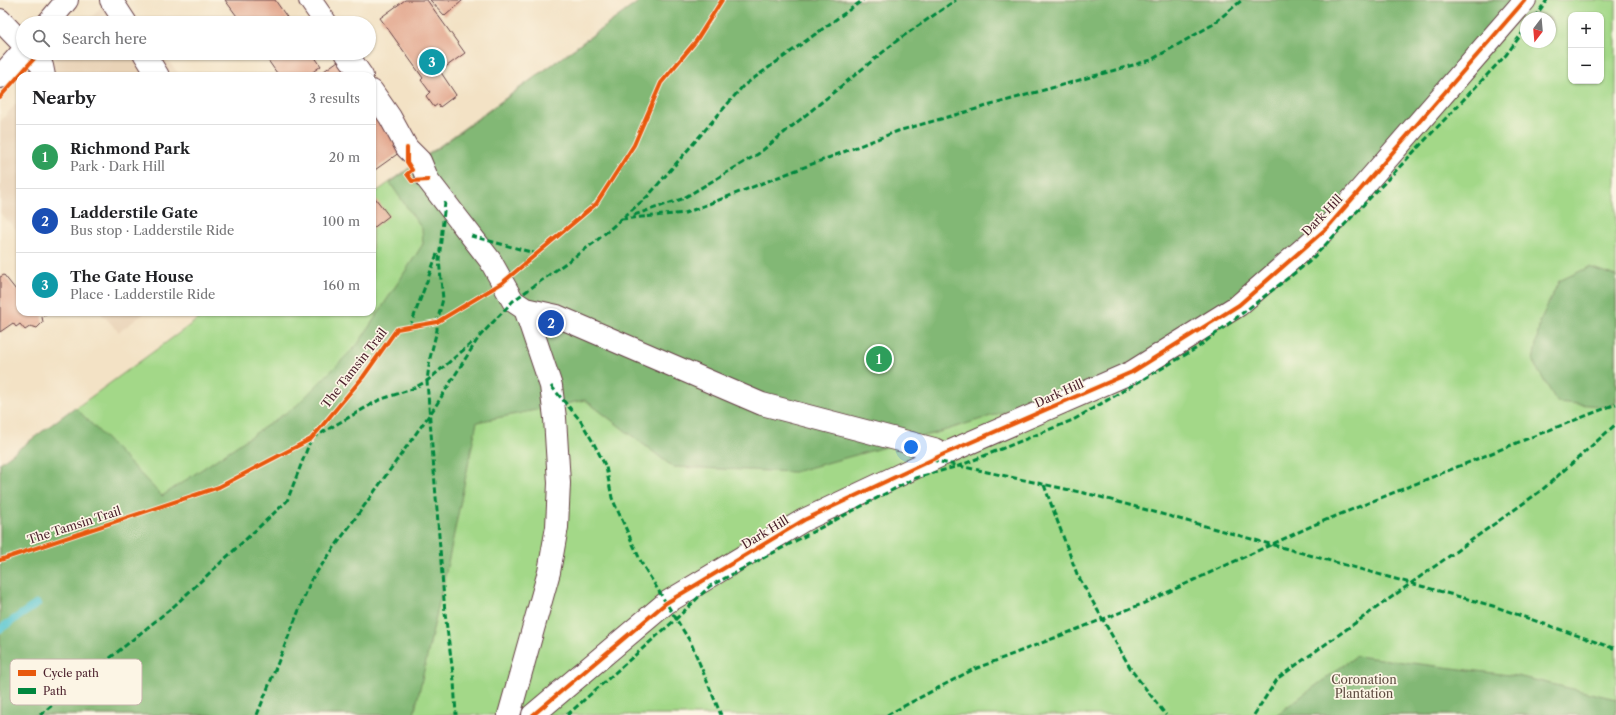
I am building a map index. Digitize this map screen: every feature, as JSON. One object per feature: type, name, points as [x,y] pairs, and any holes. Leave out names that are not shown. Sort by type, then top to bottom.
[{"type":"street","points":[[53,16],[66,0]]},
{"type":"street","points":[[111,0],[121,16]]},
{"type":"street","name":"Dark Hill","points":[[533,715],[666,603],[804,520],[944,454],[1132,372],[1239,305],[1327,228],[1525,0]]},
{"type":"street","points":[[0,20],[16,37]]},
{"type":"street","points":[[0,77],[16,59]]},
{"type":"street","points":[[37,60],[42,66],[43,72]]},
{"type":"street","points":[[148,60],[156,72]]},
{"type":"street","points":[[351,60],[359,72]]},
{"type":"street","points":[[376,97],[390,117],[407,148],[420,161],[428,180],[490,260],[513,301],[524,309],[557,316],[762,404],[934,449],[944,454]]},
{"type":"street","points":[[509,715],[549,572],[557,527],[559,483],[555,418],[551,386],[524,309]]},
{"type":"shaded area","points":[[107,0],[126,16],[93,16]]},
{"type":"shaded area","points":[[54,60],[167,60],[178,72],[43,72]]},
{"type":"shaded area","points":[[16,104],[16,229],[0,213],[0,122]]},
{"type":"shaded area","points":[[104,316],[141,316],[119,332]]},
{"type":"green space","points":[[641,0],[1616,0],[1616,715],[0,715],[0,463],[202,316],[376,316],[376,192]]},
{"type":"green space","points":[[641,0],[1525,0],[1327,228],[1132,372],[943,431],[794,472],[673,467],[585,400],[477,422],[449,558],[414,715],[0,715],[0,463],[75,407],[162,496],[296,406],[358,344],[423,244],[422,229],[390,183]]},
{"type":"green space","points":[[1589,267],[1616,276],[1616,402],[1609,407],[1557,402],[1533,362],[1540,321],[1559,281]]},
{"type":"green space","name":"Coronation Plantation","points":[[1356,656],[1517,676],[1616,699],[1616,715],[1276,715]]},
{"type":"building","points":[[225,0],[275,0],[286,16],[237,16]]},
{"type":"building","points":[[405,0],[427,0],[465,53],[440,71],[456,95],[440,107],[438,104],[434,107],[426,96],[430,92],[421,80],[423,78],[380,18]]},
{"type":"building","points":[[430,0],[463,0],[445,16]]},
{"type":"building","points":[[268,60],[317,60],[321,66],[313,72],[276,72]]},
{"type":"building","points":[[338,61],[346,72],[323,72]]},
{"type":"building","points":[[378,117],[403,150],[376,169],[376,119]]},
{"type":"building","points":[[376,199],[389,216],[376,226]]},
{"type":"building","points":[[4,275],[16,290],[16,316],[43,316],[42,317],[43,322],[37,328],[31,326],[25,330],[20,324],[16,327],[13,323],[0,332],[0,277]]},
{"type":"waterway","points":[[0,629],[37,604]]},
{"type":"marked path","points":[[257,715],[311,580],[435,407],[479,337],[513,301],[595,242],[648,196],[743,86],[863,0]]},
{"type":"marked path","points":[[634,215],[682,199],[758,154],[899,39],[956,0]]},
{"type":"marked path","points":[[621,219],[685,213],[898,131],[1151,60],[1212,25],[1242,0]]},
{"type":"marked path","points":[[1538,12],[1547,0]]},
{"type":"marked path","points":[[567,715],[676,619],[710,586],[915,478],[959,466],[1073,420],[1197,348],[1309,262],[1506,55],[1520,36]]},
{"type":"marked path","points":[[445,202],[439,260],[443,299],[437,322],[437,330],[430,358],[427,381],[445,613],[454,681],[456,715]]},
{"type":"marked path","points":[[471,236],[538,254]]},
{"type":"marked path","points":[[410,327],[437,254]]},
{"type":"marked path","points":[[109,659],[174,606],[287,501],[311,439],[379,400],[412,389],[427,381],[474,341]]},
{"type":"marked path","points":[[551,386],[580,420],[606,467],[612,498],[642,564],[691,643],[721,715]]},
{"type":"marked path","points":[[887,715],[972,670],[1142,604],[1316,524],[1616,404]]},
{"type":"marked path","points":[[1254,715],[1278,678],[1542,490],[1616,424]]},
{"type":"marked path","points":[[932,460],[1093,495],[1493,606],[1616,649]]},
{"type":"marked path","points":[[1044,485],[1077,574],[1132,671],[1166,715]]},
{"type":"marked path","points":[[40,715],[52,705]]},
{"type":"cycle path","name":"The Tamsin Trail","points":[[0,560],[219,487],[311,439],[363,377],[397,329],[437,322],[502,283],[596,204],[634,145],[661,83],[696,41],[722,0]]},
{"type":"cycle path","points":[[533,715],[666,603],[804,520],[944,454],[1132,372],[1239,305],[1327,228],[1525,0]]},
{"type":"cycle path","points":[[22,72],[33,60]]},
{"type":"cycle path","points":[[0,97],[16,79]]},
{"type":"cycle path","points":[[407,148],[407,162],[412,170],[407,174],[412,181],[428,180]]},
{"type":"place","name":"The Gate House","points":[[432,62]]},
{"type":"place","name":"Ladderstile Gate","points":[[551,323]]},
{"type":"place","name":"Richmond Park","points":[[879,359]]}]
